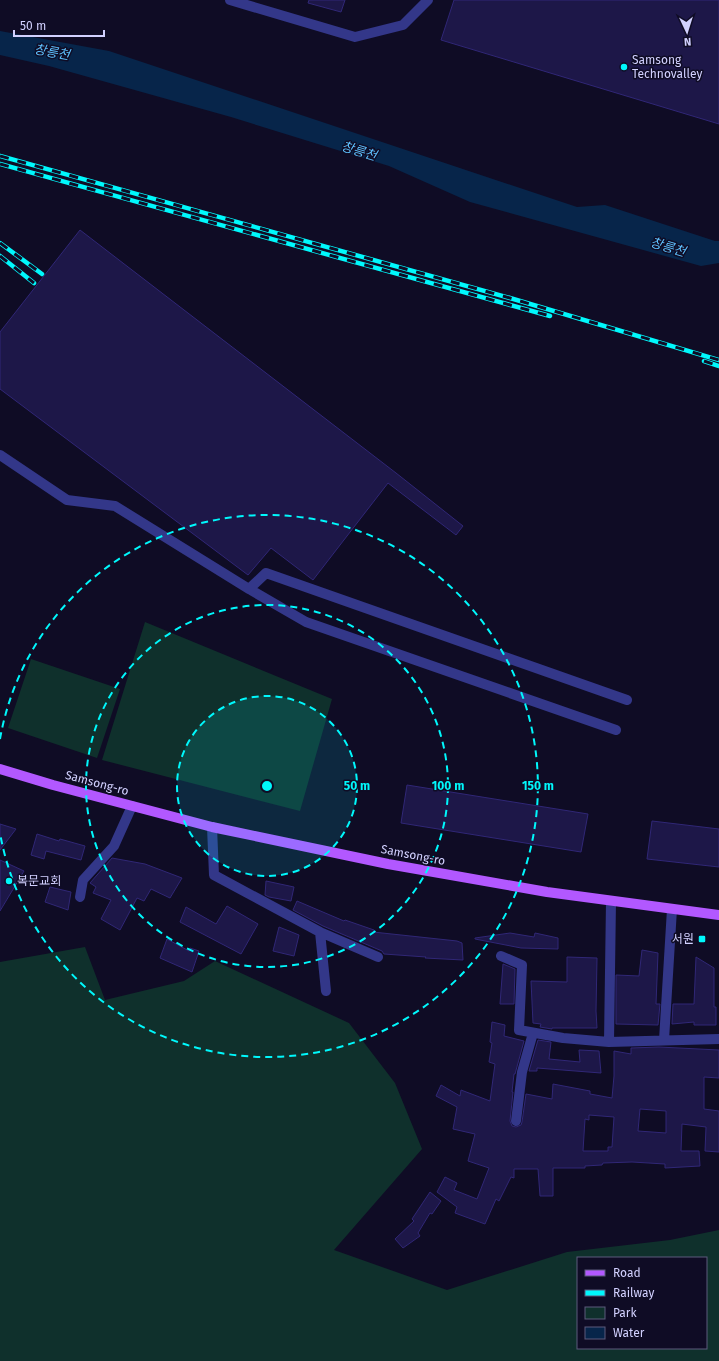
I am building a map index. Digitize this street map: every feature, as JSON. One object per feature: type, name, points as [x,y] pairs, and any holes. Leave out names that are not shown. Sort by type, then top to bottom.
[{"type":"main road","name":"Samsong-ro","points":[[0,770],[212,827],[388,864],[547,892],[719,915]]},
{"type":"street","points":[[230,0],[355,37],[403,25],[428,0]]},
{"type":"street","points":[[0,455],[67,500],[115,506],[249,589],[306,622],[616,730]]},
{"type":"street","points":[[249,589],[266,573],[627,700]]},
{"type":"street","points":[[80,897],[83,880],[114,846],[132,806]]},
{"type":"street","points":[[212,827],[214,875],[320,932],[378,957]]},
{"type":"street","points":[[609,1042],[610,901]]},
{"type":"street","points":[[664,1040],[672,909]]},
{"type":"street","points":[[320,932],[326,990]]},
{"type":"street","points":[[501,956],[522,965],[519,1030],[563,1038],[609,1042],[719,1039]]},
{"type":"street","points":[[516,1121],[522,1072],[533,1033]]},
{"type":"green space","points":[[145,622],[332,699],[300,811],[102,760]]},
{"type":"green space","points":[[31,659],[120,689],[97,758],[8,728]]},
{"type":"green space","points":[[85,947],[105,1000],[184,981],[215,961],[349,1023],[395,1083],[422,1149],[334,1250],[447,1290],[567,1252],[670,1240],[719,1230],[719,1361],[0,1361],[0,962]]},
{"type":"water","name":"창릉천","points":[[0,31],[109,51],[577,207],[605,205],[715,241],[719,241],[719,263],[701,266],[470,202],[389,166],[231,117],[49,66],[0,55]]},
{"type":"building","points":[[309,0],[345,0],[341,12],[308,3]]},
{"type":"building","name":"Samsong Technovalley","points":[[454,0],[719,0],[719,124],[441,40]]},
{"type":"building","points":[[80,230],[463,526],[456,535],[388,483],[313,580],[271,548],[248,575],[0,389],[0,332]]},
{"type":"building","points":[[407,785],[588,814],[581,852],[401,823]]},
{"type":"building","points":[[652,821],[719,829],[719,867],[647,859]]},
{"type":"building","points":[[0,824],[16,829],[0,850]]},
{"type":"building","points":[[37,834],[59,841],[60,839],[85,846],[81,860],[46,851],[44,859],[31,855]]},
{"type":"building","points":[[112,858],[145,864],[182,878],[170,898],[151,889],[144,901],[137,898],[120,930],[101,919],[111,900],[93,893],[96,887],[90,883]]},
{"type":"building","name":"복문교회","points":[[0,860],[24,871],[0,911]]},
{"type":"building","points":[[266,881],[294,887],[291,901],[265,895]]},
{"type":"building","points":[[50,887],[71,892],[68,910],[45,902]]},
{"type":"building","points":[[297,901],[344,921],[345,920],[374,930],[373,932],[457,941],[462,943],[463,960],[384,954],[382,951],[323,926],[293,910]]},
{"type":"building","points":[[227,906],[258,924],[241,954],[180,922],[186,907],[216,924]]},
{"type":"building","points":[[279,927],[299,935],[294,956],[273,951]]},
{"type":"building","points":[[510,933],[534,937],[535,933],[558,938],[558,949],[521,948],[475,939]]},
{"type":"building","points":[[167,939],[189,951],[190,948],[199,951],[192,972],[160,958]]},
{"type":"building","points":[[642,950],[658,953],[656,1004],[660,1004],[658,1025],[616,1024],[616,975],[639,976]]},
{"type":"building","points":[[567,957],[597,958],[597,1028],[552,1029],[540,1027],[541,1024],[533,1023],[531,981],[567,982]]},
{"type":"building","points":[[696,957],[714,968],[714,1007],[716,1007],[716,1025],[694,1025],[694,1022],[672,1024],[673,1004],[694,1004]]},
{"type":"building","points":[[503,964],[515,969],[514,1004],[500,1004]]},
{"type":"building","points":[[492,1022],[505,1025],[504,1036],[524,1041],[514,1074],[512,1092],[510,1121],[512,1126],[516,1127],[521,1125],[522,1122],[526,1094],[552,1099],[553,1084],[590,1091],[590,1094],[612,1098],[614,1051],[631,1054],[631,1048],[659,1047],[719,1050],[719,1078],[704,1077],[704,1109],[719,1111],[719,1152],[705,1151],[706,1127],[682,1124],[681,1151],[699,1151],[700,1166],[665,1168],[665,1164],[632,1162],[603,1163],[602,1165],[585,1166],[585,1168],[553,1168],[553,1196],[540,1196],[538,1169],[514,1169],[514,1178],[511,1177],[499,1201],[496,1199],[485,1224],[455,1213],[457,1207],[437,1192],[445,1177],[457,1183],[454,1190],[477,1199],[489,1168],[468,1161],[475,1134],[453,1129],[457,1107],[436,1096],[441,1085],[460,1096],[461,1090],[490,1101],[495,1064],[489,1062],[492,1043],[490,1042]],"holes":[[[640,1109],[666,1111],[666,1133],[638,1131]],[[589,1115],[614,1117],[612,1147],[608,1147],[608,1151],[583,1151],[585,1119],[589,1120]]]},
{"type":"building","points":[[538,1040],[551,1042],[549,1059],[580,1062],[579,1050],[599,1051],[601,1073],[537,1068],[537,1071],[529,1071]]},
{"type":"building","points":[[430,1192],[441,1201],[432,1214],[430,1213],[418,1233],[420,1236],[403,1248],[395,1239],[414,1221],[412,1219]]},
{"type":"railway","points":[[0,156],[510,298],[719,360]]},
{"type":"railway","points":[[0,164],[550,316]]},
{"type":"railway","points":[[0,243],[42,274]]},
{"type":"railway","points":[[0,256],[34,283]]},
{"type":"railway","points":[[704,361],[719,366]]},
{"type":"place","name":"Samsong Technovalley","points":[[624,67]]},
{"type":"place","name":"복문교회","points":[[9,881]]},
{"type":"place","name":"서원","points":[[702,939]]}]
